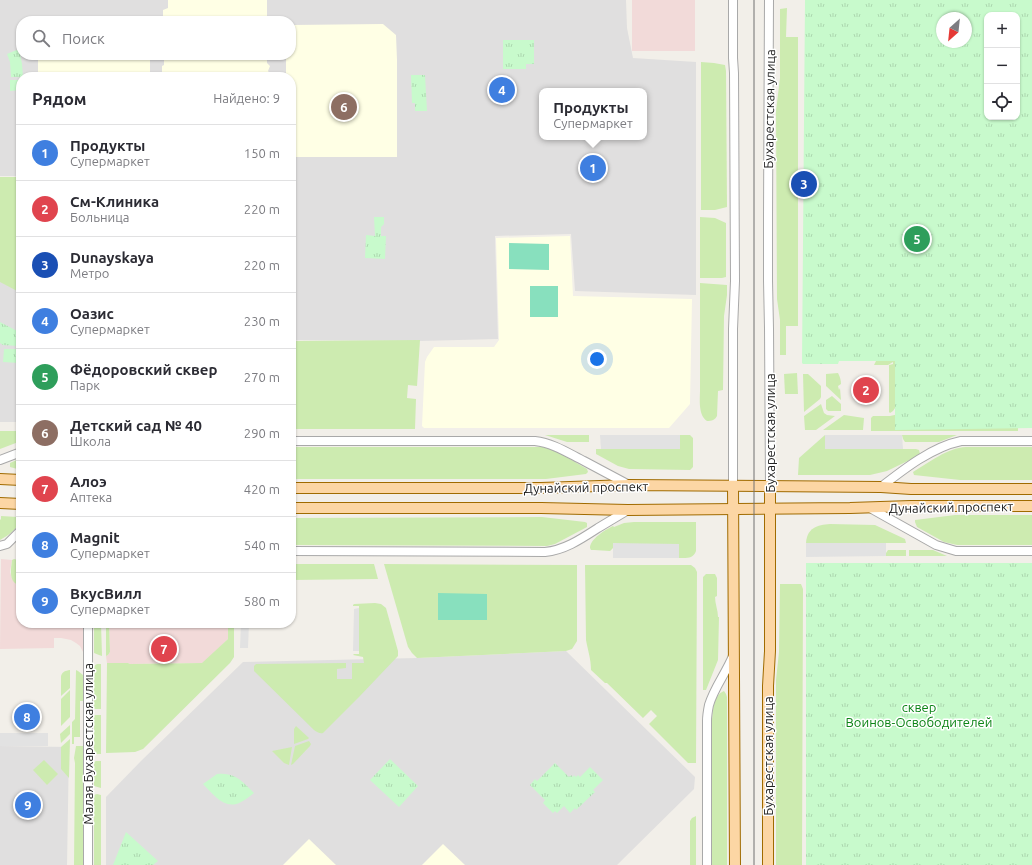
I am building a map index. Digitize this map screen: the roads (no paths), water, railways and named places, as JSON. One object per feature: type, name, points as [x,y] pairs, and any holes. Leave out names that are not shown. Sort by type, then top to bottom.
[{"type":"main road","points":[[0,479],[16,480]]},
{"type":"main road","name":"Дунайский проспект","points":[[296,488],[733,486],[882,487],[911,489],[1032,489]]},
{"type":"main road","points":[[733,486],[735,865]]},
{"type":"main road","name":"Бухарестская улица","points":[[768,865],[770,487]]},
{"type":"main road","points":[[0,503],[16,504]]},
{"type":"main road","name":"Дунайский проспект","points":[[296,508],[541,508],[628,510],[1032,506]]},
{"type":"street","points":[[733,0],[735,222],[733,486]]},
{"type":"street","name":"Бухарестская улица","points":[[769,0],[768,281],[770,487]]},
{"type":"street","points":[[296,441],[543,442],[570,453],[629,486]]},
{"type":"street","name":"Дунайский проспект","points":[[882,487],[901,472],[939,448],[950,444],[961,442],[1032,441]]},
{"type":"street","points":[[0,460],[16,454]]},
{"type":"street","name":"Дунайский проспект","points":[[870,508],[936,545],[956,551],[1032,551]]},
{"type":"street","points":[[296,551],[554,551],[566,547],[581,539],[628,510]]},
{"type":"street","points":[[0,546],[7,544],[16,535]]},
{"type":"street","name":"Малая Бухарестская улица","points":[[88,628],[88,865]]},
{"type":"street","points":[[707,865],[708,713],[714,694],[734,654]]},
{"type":"tram line","points":[[754,0],[754,865]]},
{"type":"place","name":"Оазис","points":[[502,90]]},
{"type":"place","name":"Детский сад № 40","points":[[344,107]]},
{"type":"place","name":"Продукты","points":[[593,168]]},
{"type":"place","name":"Dunayskaya","points":[[804,184]]},
{"type":"place","name":"Фёдоровский сквер","points":[[917,239]]},
{"type":"place","name":"См-Клиника","points":[[866,390]]},
{"type":"place","name":"Алоэ","points":[[164,649]]},
{"type":"place","name":"Magnit","points":[[27,717]]},
{"type":"place","name":"ВкусВилл","points":[[28,805]]},
{"type":"park label","name":"сквер Воинов-Освободителей","points":[[919,714]]}]
